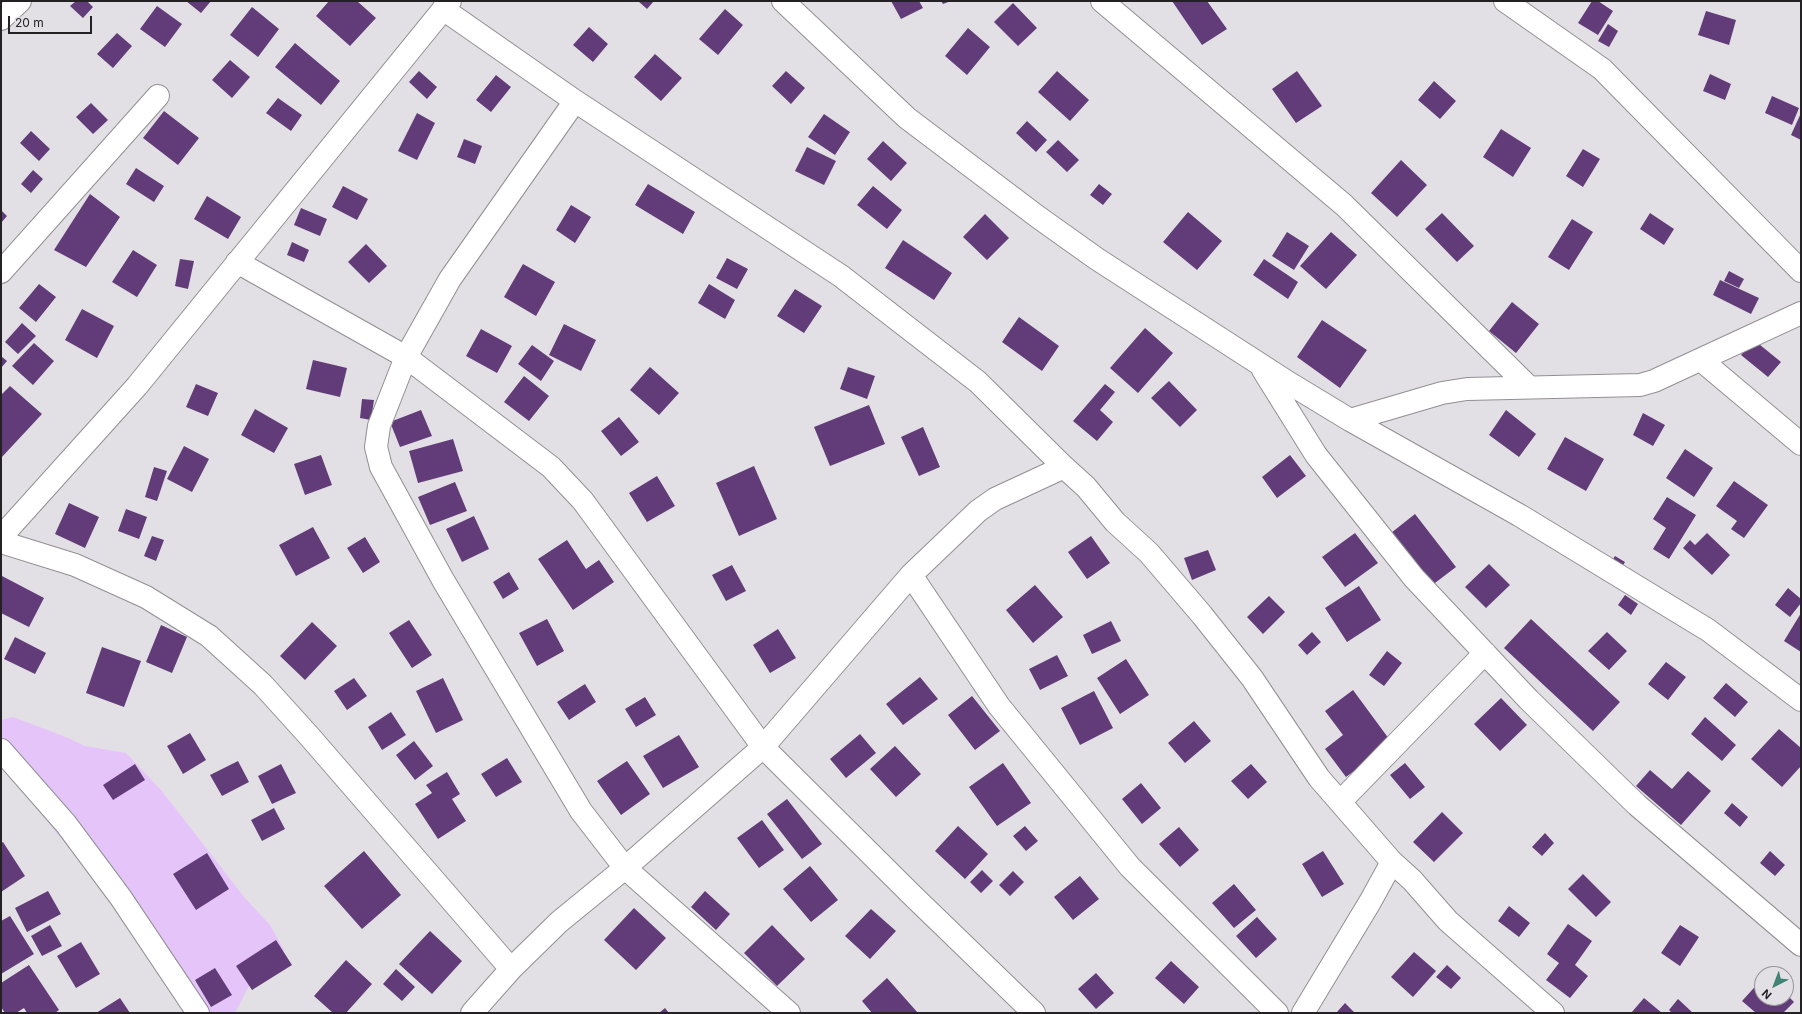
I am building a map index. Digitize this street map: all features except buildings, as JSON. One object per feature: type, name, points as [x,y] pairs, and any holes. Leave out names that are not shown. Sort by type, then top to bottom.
[{"type":"street","points":[[1,19],[20,1]]},
{"type":"street","points":[[783,1],[907,118],[1038,217],[1097,259],[1259,364],[1350,420],[1520,515],[1701,626],[1801,700]]},
{"type":"street","points":[[1102,1],[1344,205],[1529,387]]},
{"type":"street","points":[[1505,1],[1602,69],[1801,271]]},
{"type":"street","points":[[1,537],[137,386],[447,5],[575,101],[841,276],[978,382],[1086,487],[1115,522],[1149,553],[1252,678],[1319,778],[1341,801],[1392,862],[1412,880],[1448,921],[1553,1013]]},
{"type":"street","points":[[1,272],[158,96]]},
{"type":"street","points":[[575,101],[450,280],[406,357],[378,426],[376,447],[381,467],[443,580],[581,811],[625,868],[789,1013]]},
{"type":"street","points":[[237,262],[406,357],[551,467],[569,484],[763,746],[914,897],[1034,1013]]},
{"type":"street","points":[[1350,420],[1453,390],[1640,385],[1654,382],[1801,313]]},
{"type":"street","points":[[1701,360],[1801,444]]},
{"type":"street","points":[[1259,364],[1316,455],[1414,578],[1528,700],[1637,805],[1801,945]]},
{"type":"street","points":[[472,1013],[511,969],[559,922],[625,868],[763,746],[911,575],[978,511],[995,500],[1064,467]]},
{"type":"street","points":[[1,542],[74,565],[146,597],[209,636],[263,685],[511,969]]},
{"type":"street","points":[[911,575],[999,706],[1130,867],[1277,1013]]},
{"type":"street","points":[[1341,801],[1485,653]]},
{"type":"street","points":[[1,750],[66,824],[121,898],[198,1013]]},
{"type":"street","points":[[1303,1013],[1370,902],[1392,862]]},
{"type":"shaded area","points":[[13,717],[66,737],[85,746],[126,753],[161,790],[244,897],[270,925],[284,950],[249,986],[235,1013],[192,1013],[136,934],[70,849],[1,765],[1,720]]}]
